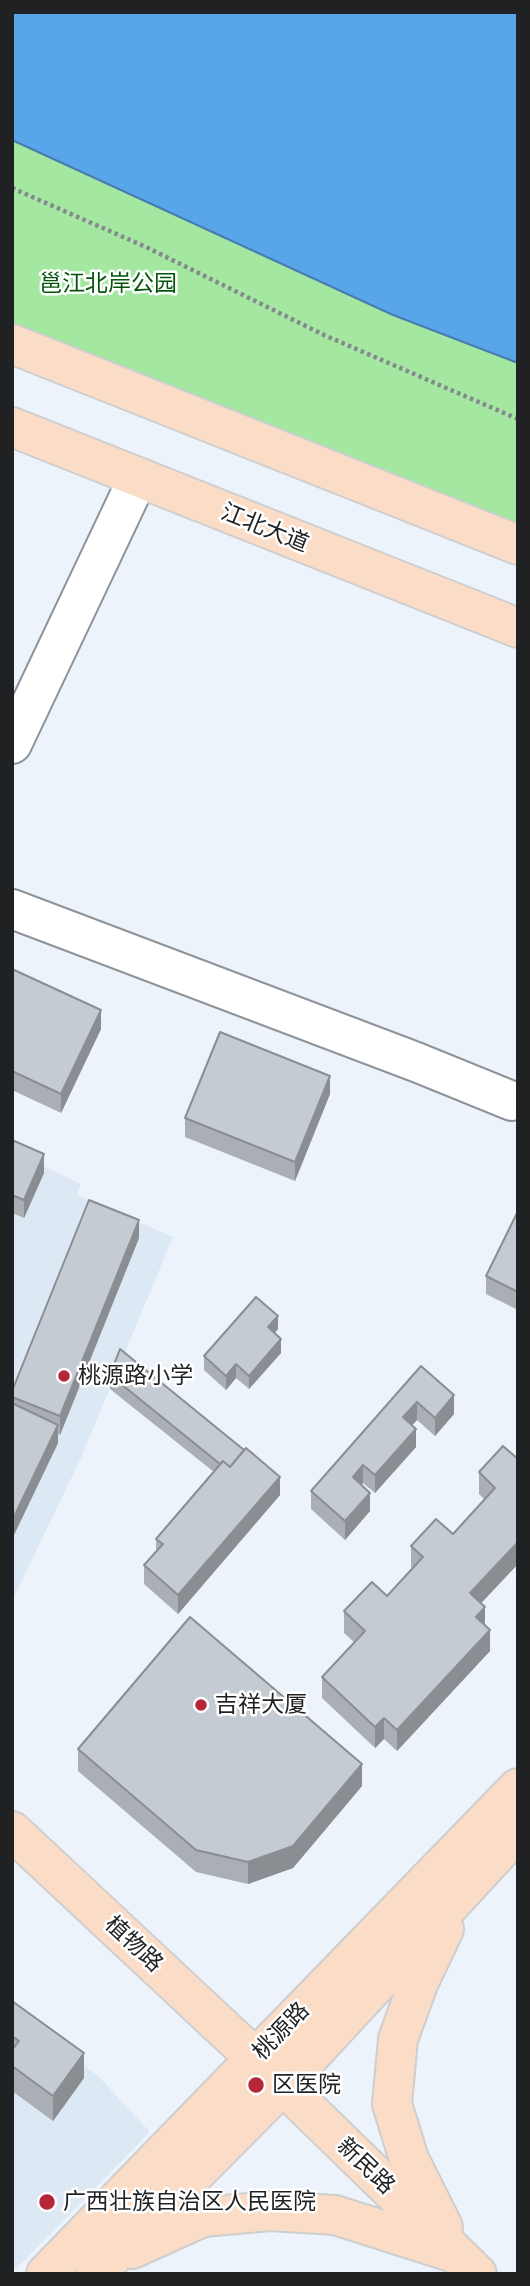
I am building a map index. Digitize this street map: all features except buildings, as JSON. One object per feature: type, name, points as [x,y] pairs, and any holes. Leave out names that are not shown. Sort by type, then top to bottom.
[{"type":"main road","points":[[12,344],[518,545]]},
{"type":"main road","name":"江北大道","points":[[12,428],[518,628]]},
{"type":"main road","name":"桃源路","points":[[46,2274],[518,1788]]},
{"type":"main road","name":"植物路","points":[[12,1831],[255,2058]]},
{"type":"main road","name":"桃源路","points":[[102,2267],[284,2085],[518,1832]]},
{"type":"main road","points":[[461,1892],[418,1984],[398,2039],[392,2104],[409,2159],[467,2264]]},
{"type":"main road","name":"新民路","points":[[255,2058],[467,2264]]},
{"type":"main road","points":[[102,2267],[203,2217],[270,2211],[335,2215],[467,2264]]},
{"type":"lane","points":[[12,744],[138,478]]},
{"type":"lane","points":[[12,909],[512,1101]]},
{"type":"path","points":[[12,188],[146,247],[324,335],[518,419]]},
{"type":"shaded area","name":"桃源路小学","points":[[12,1151],[81,1184],[77,1195],[173,1237],[81,1458],[12,1601]]},
{"type":"shaded area","name":"广西壮族自治区人民医院","points":[[12,2010],[99,2077],[150,2132],[12,2273]]},
{"type":"green space","name":"邕江北岸公园","points":[[12,140],[393,315],[518,363],[518,545],[12,344]]},
{"type":"water","points":[[12,12],[518,12],[518,363],[393,315],[12,140]]},
{"type":"place","name":"桃源路小学","points":[[64,1376]]},
{"type":"place","name":"吉祥大厦","points":[[201,1705]]},
{"type":"place","name":"区医院","points":[[256,2085]]},
{"type":"place","name":"广西壮族自治区人民医院","points":[[47,2202]]}]
